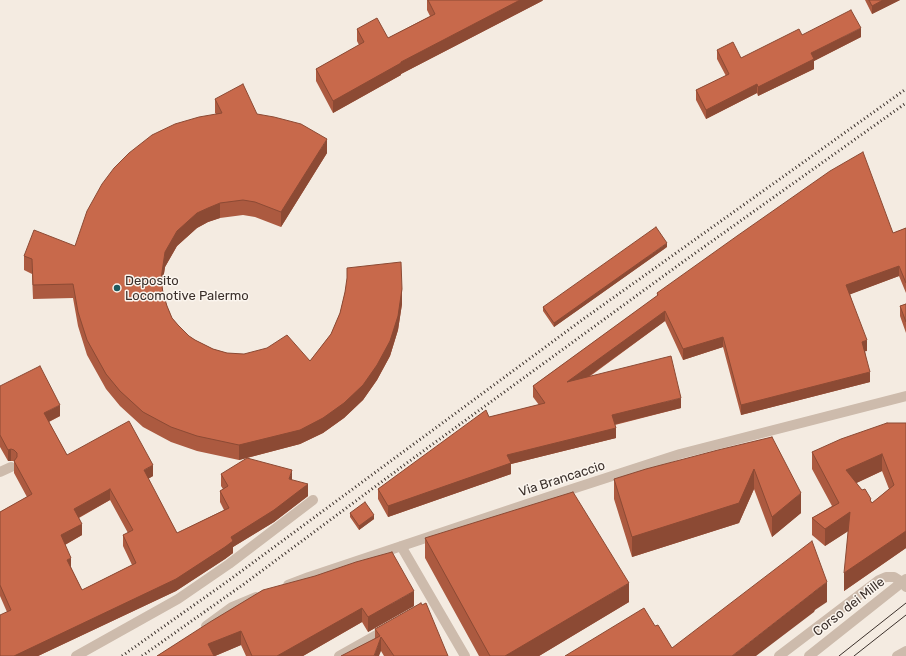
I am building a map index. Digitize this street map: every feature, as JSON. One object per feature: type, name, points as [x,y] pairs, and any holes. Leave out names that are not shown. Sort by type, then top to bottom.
[{"type":"street","name":"Via Brancaccio","points":[[281,588],[400,546],[680,454],[906,396]]},
{"type":"street","points":[[0,472],[11,467]]},
{"type":"street","points":[[76,656],[178,599],[229,564],[313,500]]},
{"type":"street","points":[[400,546],[430,604],[465,656]]},
{"type":"street","points":[[779,656],[879,580],[886,577],[894,577],[905,583]]},
{"type":"street","name":"Corso dei Mille","points":[[809,656],[905,583]]},
{"type":"street","points":[[196,634],[232,607],[267,593]]},
{"type":"street","points":[[339,656],[393,625]]},
{"type":"street","points":[[897,656],[906,651]]},
{"type":"building","points":[[428,0],[520,0],[401,62],[333,101],[316,69],[364,42],[357,29],[377,18],[388,38],[435,14]]},
{"type":"building","points":[[869,0],[883,0],[872,6]]},
{"type":"building","points":[[851,10],[861,28],[811,53],[814,59],[758,87],[757,84],[706,110],[696,90],[729,74],[717,50],[733,42],[741,58],[799,29],[802,35]]},
{"type":"building","name":"Deposito Locomotive Palermo","points":[[243,84],[257,114],[301,124],[327,139],[281,212],[255,202],[243,200],[220,203],[197,213],[177,231],[165,252],[161,279],[163,293],[172,318],[189,336],[195,340],[213,349],[227,353],[244,354],[267,348],[287,335],[310,361],[331,334],[340,313],[345,292],[347,268],[401,262],[402,289],[398,316],[390,341],[377,365],[363,385],[344,403],[323,418],[300,430],[239,445],[197,436],[171,427],[143,412],[120,391],[106,374],[87,340],[78,312],[73,284],[33,285],[32,259],[24,256],[34,230],[75,246],[87,211],[102,184],[114,168],[129,153],[152,135],[175,124],[199,117],[222,113],[215,99]]},
{"type":"building","points":[[863,152],[893,233],[906,228],[906,283],[899,266],[846,285],[867,340],[862,342],[870,372],[741,405],[723,337],[683,349],[665,311],[567,382],[671,356],[681,398],[612,415],[616,428],[507,455],[511,463],[388,506],[378,489],[486,410],[489,417],[545,403],[533,386],[658,295],[657,293],[737,236],[830,171]]},
{"type":"building","points":[[656,227],[667,243],[554,323],[543,307]]},
{"type":"building","points":[[906,304],[906,322],[900,306]]},
{"type":"building","points":[[40,366],[60,405],[44,413],[67,455],[129,421],[153,465],[144,470],[177,533],[229,508],[220,491],[228,486],[221,474],[247,458],[292,470],[289,479],[308,484],[274,510],[231,537],[233,541],[225,547],[176,579],[14,656],[0,656],[0,615],[11,610],[0,585],[0,512],[32,494],[14,461],[17,457],[17,453],[11,449],[8,450],[0,435],[0,386]],"holes":[[[110,489],[133,530],[123,535],[136,563],[82,590],[67,560],[71,558],[61,535],[82,524],[74,509]]]},
{"type":"building","points":[[887,423],[906,423],[906,531],[844,573],[850,512],[825,529],[812,518],[839,503],[812,452],[841,439]],"holes":[[[882,454],[894,485],[872,503],[865,489],[862,490],[846,470]]]},
{"type":"building","points":[[772,437],[801,493],[772,517],[754,469],[739,503],[632,537],[614,479],[646,469]]},
{"type":"building","points":[[573,492],[629,583],[505,656],[490,656],[425,538]]},
{"type":"building","points":[[365,502],[374,515],[359,526],[350,513]]},
{"type":"building","points":[[812,541],[827,582],[732,656],[565,656],[644,608],[655,626],[658,625],[672,648]]},
{"type":"building","points":[[392,552],[414,591],[368,617],[362,608],[277,656],[252,656],[241,631],[208,644],[214,656],[157,656],[263,590],[315,576]]},
{"type":"building","points":[[421,603],[422,605],[426,603],[448,656],[394,656],[381,637],[374,656],[341,656],[380,636],[375,629]]},
{"type":"tram line","points":[[839,656],[906,603]]},
{"type":"tram line","points":[[854,656],[906,615]]},
{"type":"railway","points":[[122,656],[228,581],[582,320],[906,89]]},
{"type":"railway","points":[[142,656],[244,584],[680,264],[906,103]]},
{"type":"place","name":"Deposito Locomotive Palermo","points":[[117,288]]}]
